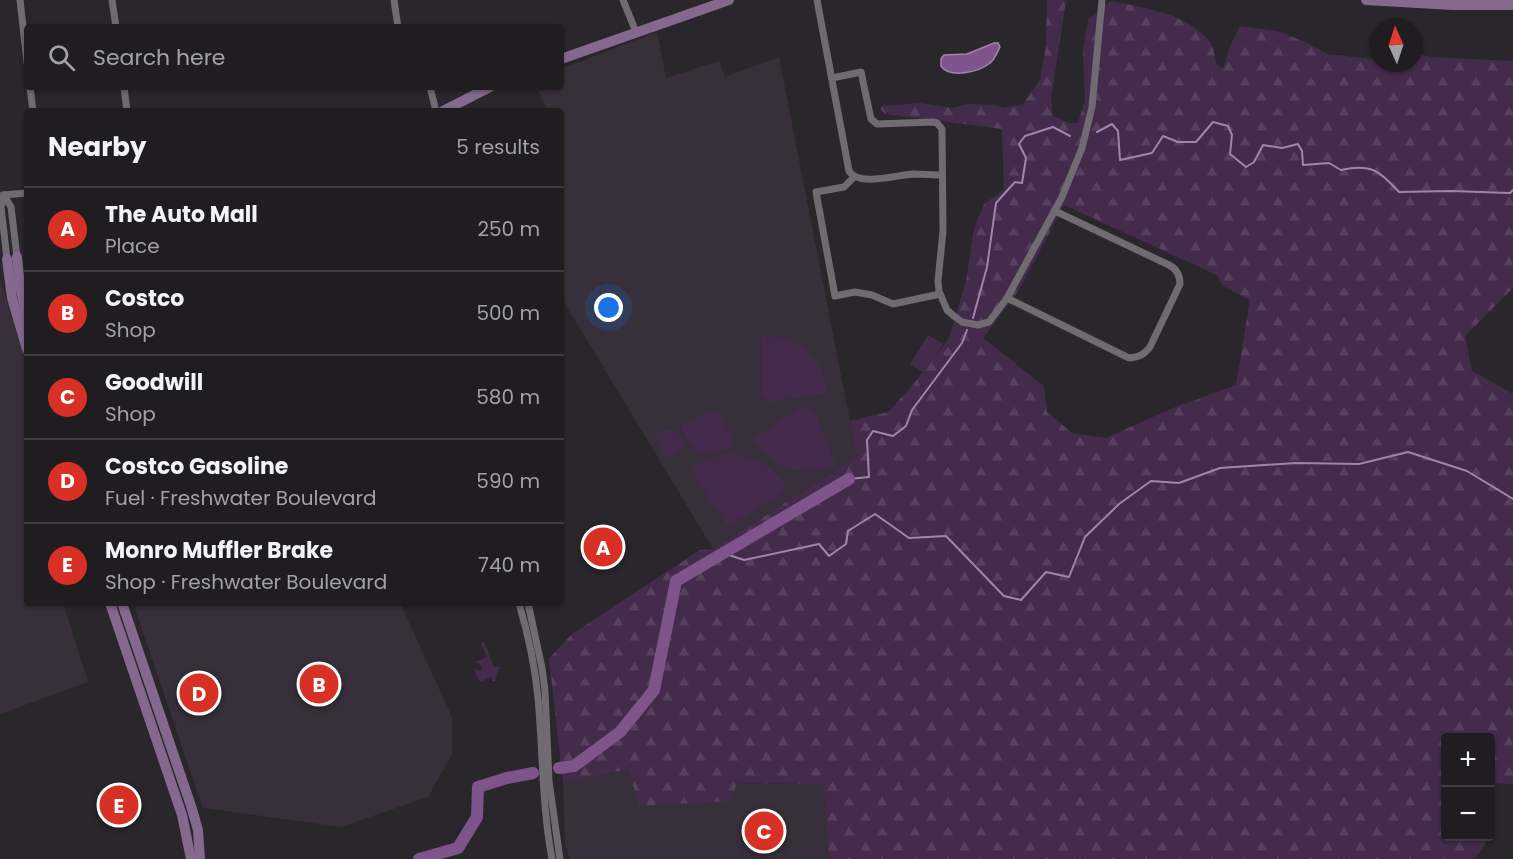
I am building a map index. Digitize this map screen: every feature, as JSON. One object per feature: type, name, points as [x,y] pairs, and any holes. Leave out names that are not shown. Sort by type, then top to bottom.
[{"type":"street","points":[[20,0],[24,36]]},
{"type":"street","points":[[112,0],[116,24]]},
{"type":"street","points":[[394,0],[398,24]]},
{"type":"street","points":[[624,0],[636,32]]},
{"type":"street","points":[[564,58],[701,5],[729,0]]},
{"type":"street","points":[[816,0],[849,171],[854,177],[871,180],[911,174],[942,175]]},
{"type":"street","points":[[832,78],[861,72],[871,119],[877,124],[933,122],[940,125],[942,129],[943,231],[938,281],[940,294],[947,310],[962,322],[978,326],[989,322],[1007,298],[1055,211],[1082,148],[1092,107],[1102,0]]},
{"type":"street","points":[[1366,0],[1452,5],[1513,5]]},
{"type":"street","points":[[30,90],[33,108]]},
{"type":"street","points":[[124,90],[127,108]]},
{"type":"street","points":[[431,90],[435,108]]},
{"type":"street","points":[[449,108],[484,90]]},
{"type":"street","points":[[854,177],[844,187],[816,192],[835,296],[855,292],[872,295],[892,304],[940,294]]},
{"type":"street","points":[[24,193],[2,195],[1,207],[24,303]]},
{"type":"street","points":[[1007,298],[1129,358],[1145,354],[1150,347],[1180,284],[1180,277],[1176,271],[1169,265],[1055,211]]},
{"type":"street","points":[[13,258],[12,298],[24,339]]},
{"type":"street","points":[[111,606],[195,822],[200,859]]},
{"type":"street","points":[[123,606],[164,744],[192,859]]},
{"type":"street","points":[[520,606],[538,697],[548,803],[560,859]]},
{"type":"street","points":[[529,606],[541,661],[548,724],[548,803],[545,825],[552,859]]},
{"type":"street","points":[[532,663],[541,661]]},
{"type":"shaded area","points":[[657,32],[666,78],[719,61],[725,77],[779,57],[857,457],[713,549],[564,302],[564,108],[546,108],[538,90],[564,90],[564,68]]},
{"type":"shaded area","points":[[998,43],[1000,47],[996,56],[990,63],[979,69],[958,73],[945,70],[941,66],[941,59],[944,55],[967,54]]},
{"type":"shaded area","points":[[0,280],[24,353],[24,606],[64,606],[88,682],[0,714]]},
{"type":"shaded area","points":[[134,606],[401,606],[452,717],[452,754],[428,797],[341,827],[203,808]]},
{"type":"shaded area","points":[[629,769],[638,806],[737,783],[825,784],[829,859],[570,859],[565,844],[563,783]]},
{"type":"green space","points":[[1047,0],[1066,0],[1051,99],[1053,116],[1069,123],[1078,123],[1085,101],[1083,50],[1088,20],[1111,1],[1165,13],[1190,24],[1210,42],[1216,64],[1223,68],[1240,26],[1277,31],[1328,54],[1369,59],[1369,72],[1423,72],[1423,55],[1513,61],[1513,288],[1465,336],[1472,371],[1513,394],[1513,784],[1495,783],[1495,733],[1441,733],[1441,841],[1486,841],[1474,859],[829,859],[824,784],[737,783],[731,801],[638,806],[629,769],[563,783],[549,659],[572,634],[700,550],[713,549],[857,457],[850,421],[888,412],[911,387],[949,338],[966,281],[974,229],[984,204],[1004,190],[1002,129],[885,114],[880,108],[920,103],[951,108],[969,104],[995,105],[1003,108],[1023,104],[1040,80],[1046,45]],"holes":[[[1064,205],[1217,275],[1223,286],[1250,300],[1236,385],[1173,408],[1106,438],[1072,433],[1047,412],[1044,386],[983,338],[1019,290]]]},
{"type":"green space","points":[[928,335],[943,344],[924,373],[910,364]]},
{"type":"green space","points":[[761,336],[786,339],[807,351],[821,369],[827,393],[770,402],[761,395]]},
{"type":"green space","points":[[802,407],[814,410],[835,464],[811,471],[789,468],[769,457],[753,438]]},
{"type":"green space","points":[[714,409],[720,413],[736,446],[716,452],[702,453],[691,445],[680,425]]},
{"type":"green space","points":[[670,429],[677,432],[687,444],[666,458],[654,434]]},
{"type":"green space","points":[[732,454],[750,457],[765,464],[778,475],[788,490],[731,525],[726,524],[690,468],[713,457]]},
{"type":"green space","points":[[484,642],[494,667],[500,667],[495,681],[491,677],[480,682],[474,669],[479,671],[483,669],[475,662],[487,657],[481,643]]},
{"type":"waterway","points":[[1097,132],[1112,124],[1118,131],[1120,160],[1152,153],[1163,136],[1178,142],[1196,142],[1213,122],[1228,126],[1232,135],[1230,154],[1246,167],[1254,162],[1263,145],[1282,148],[1298,144],[1302,151],[1303,165],[1329,163],[1341,170],[1368,168],[1380,174],[1399,192],[1510,193],[1513,190]]},
{"type":"waterway","points":[[973,318],[987,267],[996,203],[1015,182],[1022,183],[1026,158],[1019,144],[1025,136],[1053,127],[1070,136]]},
{"type":"waterway","points":[[849,479],[869,477],[867,440],[873,431],[893,436],[906,426],[912,410],[962,343],[967,330]]},
{"type":"waterway","points":[[723,553],[744,560],[819,544],[829,556],[846,544],[848,531],[875,514],[909,538],[946,536],[1004,596],[1021,600],[1046,572],[1069,577],[1085,537],[1119,504],[1151,481],[1179,483],[1220,468],[1296,463],[1359,464],[1408,452],[1467,471],[1513,499]]},
{"type":"waterway","points":[[559,768],[574,766],[620,732],[654,690],[676,581],[849,479]]},
{"type":"waterway","points":[[419,859],[458,848],[477,817],[478,787],[533,773]]},
{"type":"place","name":"The Auto Mall","points":[[603,547]]},
{"type":"place","name":"Costco","points":[[319,684]]},
{"type":"place","name":"Costco Gasoline","points":[[199,693]]},
{"type":"place","name":"Monro Muffler Brake","points":[[119,805]]},
{"type":"place","name":"Goodwill","points":[[764,831]]}]
